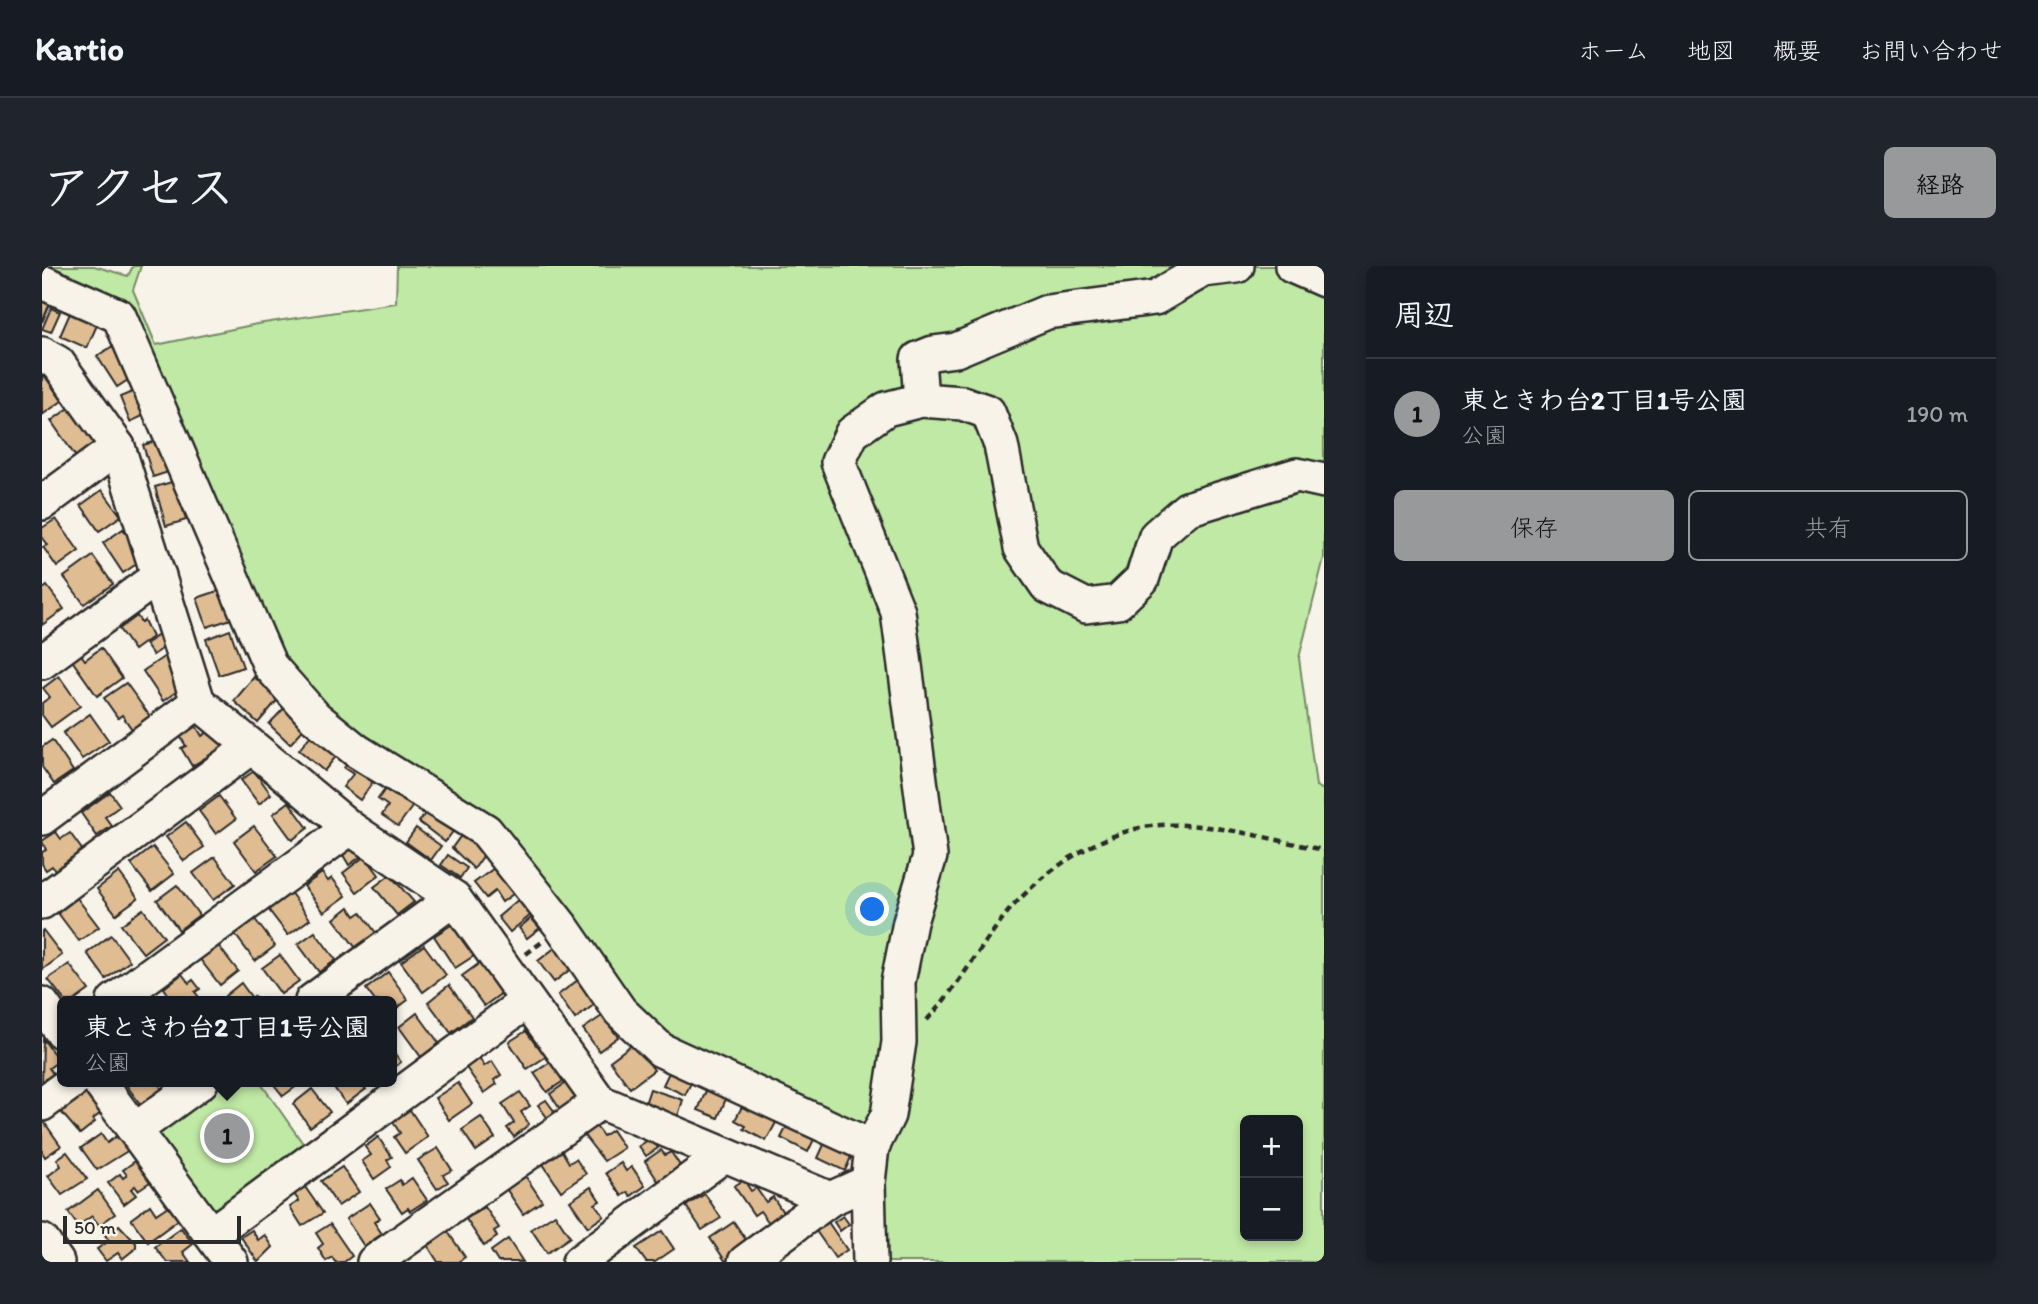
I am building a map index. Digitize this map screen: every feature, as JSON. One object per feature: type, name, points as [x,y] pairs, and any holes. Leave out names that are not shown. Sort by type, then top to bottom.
[{"type":"street","points":[[921,400],[918,359],[933,352],[956,350],[1047,313],[1155,298],[1203,270],[1237,266]]},
{"type":"street","points":[[1292,266],[1324,280]]},
{"type":"street","points":[[42,282],[119,316],[270,666],[315,717],[357,751],[486,831],[562,927],[620,1012],[661,1049],[872,1147]]},
{"type":"street","points":[[42,354],[58,363],[118,447],[198,702],[350,828],[454,898],[600,1102],[830,1199]]},
{"type":"street","points":[[870,1262],[868,1182],[872,1147],[888,1115],[899,1042],[898,982],[910,922],[930,856],[898,611],[838,462],[852,433],[886,409],[921,400],[962,403],[988,412],[1001,445],[1021,548],[1047,586],[1086,606],[1118,602],[1142,579],[1156,536],[1187,509],[1297,475],[1324,481]]},
{"type":"street","points":[[42,503],[118,447]]},
{"type":"street","points":[[42,662],[159,576]]},
{"type":"street","points":[[42,818],[198,702]]},
{"type":"street","points":[[42,902],[251,747]]},
{"type":"street","points":[[121,996],[350,828]]},
{"type":"street","points":[[319,996],[454,898]]},
{"type":"street","points":[[211,1234],[527,1002]]},
{"type":"street","points":[[42,1004],[57,1025]]},
{"type":"street","points":[[42,1104],[65,1087]]},
{"type":"street","points":[[103,1087],[232,1262]]},
{"type":"street","points":[[135,1130],[194,1087]]},
{"type":"street","points":[[374,1262],[600,1102]]},
{"type":"street","points":[[579,1262],[724,1156]]},
{"type":"street","points":[[745,1262],[830,1199],[868,1182]]},
{"type":"street","points":[[42,1241],[57,1262]]},
{"type":"path","points":[[899,1042],[929,1018],[1009,911],[1070,855],[1114,837],[1159,825],[1199,827],[1324,850]]},
{"type":"path","points":[[505,970],[562,927]]},
{"type":"green space","points":[[42,266],[94,266],[128,276],[133,266],[141,266],[133,290],[156,345],[257,324],[396,303],[397,266],[1324,266],[1324,558],[1299,658],[1316,786],[1324,790],[1324,1262],[874,1262],[879,1143],[666,1046],[490,819],[365,743],[271,651],[126,304]]},
{"type":"green space","points":[[214,1087],[263,1087],[311,1155],[221,1221],[154,1144],[158,1128]]},
{"type":"building","points":[[42,298],[51,301],[42,322]]},
{"type":"building","points":[[51,308],[60,312],[51,332],[42,329]]},
{"type":"building","points":[[70,313],[97,325],[87,348],[60,336]]},
{"type":"building","points":[[122,340],[134,376],[117,387],[97,356]]},
{"type":"building","points":[[42,372],[62,401],[42,415]]},
{"type":"building","points":[[137,390],[147,414],[130,422],[120,397]]},
{"type":"building","points":[[76,403],[97,442],[76,457],[51,421]]},
{"type":"building","points":[[161,440],[171,471],[153,477],[143,445]]},
{"type":"building","points":[[175,481],[186,520],[166,526],[155,487]]},
{"type":"building","points":[[102,490],[121,516],[99,531],[81,505]]},
{"type":"building","points":[[56,519],[79,551],[57,567],[43,547],[47,545],[42,538],[42,528]]},
{"type":"building","points":[[123,529],[144,559],[123,573],[103,543]]},
{"type":"building","points":[[93,556],[113,584],[84,604],[64,577]]},
{"type":"building","points":[[47,586],[64,609],[42,625],[42,590]]},
{"type":"building","points":[[230,587],[240,616],[207,627],[197,598]]},
{"type":"building","points":[[137,616],[141,622],[144,620],[152,637],[134,650],[119,629]]},
{"type":"building","points":[[230,630],[243,667],[219,675],[206,639]]},
{"type":"building","points":[[162,633],[169,644],[153,655],[145,644]]},
{"type":"building","points":[[101,648],[122,678],[97,696],[71,659],[80,653],[85,660]]},
{"type":"building","points":[[165,656],[186,685],[163,701],[143,671]]},
{"type":"building","points":[[59,676],[80,706],[51,727],[42,715],[42,703],[50,697],[43,688]]},
{"type":"building","points":[[254,677],[279,698],[258,723],[234,701]]},
{"type":"building","points":[[126,683],[154,722],[136,735],[122,715],[118,718],[104,698]]},
{"type":"building","points":[[291,701],[312,720],[290,744],[269,724]]},
{"type":"building","points":[[90,714],[109,741],[82,759],[63,733]]},
{"type":"building","points":[[196,726],[202,736],[215,727],[226,745],[192,766],[181,748],[186,746],[180,736]]},
{"type":"building","points":[[318,726],[344,747],[324,771],[299,750]]},
{"type":"building","points":[[52,740],[73,771],[54,784],[42,767],[42,747]]},
{"type":"building","points":[[354,755],[379,773],[360,800],[343,787],[353,774],[344,768]]},
{"type":"building","points":[[254,771],[271,794],[259,804],[241,780]]},
{"type":"building","points":[[389,784],[415,803],[398,826],[382,815],[388,806],[378,799]]},
{"type":"building","points":[[110,792],[120,806],[105,817],[112,826],[97,836],[81,813]]},
{"type":"building","points":[[219,796],[236,819],[216,834],[199,811]]},
{"type":"building","points":[[289,802],[308,828],[292,840],[273,814]]},
{"type":"building","points":[[430,807],[457,826],[445,842],[419,822]]},
{"type":"building","points":[[186,822],[204,847],[184,861],[166,837]]},
{"type":"building","points":[[254,826],[277,856],[256,871],[234,841]]},
{"type":"building","points":[[467,827],[486,852],[474,869],[452,848]]},
{"type":"building","points":[[416,828],[441,846],[431,860],[406,842]]},
{"type":"building","points":[[56,832],[61,839],[70,833],[83,851],[55,870],[52,866],[46,870],[42,864],[42,852],[46,850],[42,841]]},
{"type":"building","points":[[356,845],[363,855],[349,865],[343,855]]},
{"type":"building","points":[[153,847],[174,874],[152,891],[131,864]]},
{"type":"building","points":[[448,855],[467,868],[460,878],[441,865]]},
{"type":"building","points":[[365,856],[379,875],[357,892],[343,873]]},
{"type":"building","points":[[215,857],[235,884],[213,900],[193,873]]},
{"type":"building","points":[[505,860],[524,886],[502,902],[495,891],[486,898],[474,883]]},
{"type":"building","points":[[119,872],[138,898],[116,914],[97,889]]},
{"type":"building","points":[[322,873],[328,881],[332,878],[346,896],[324,912],[304,886]]},
{"type":"building","points":[[390,875],[414,902],[397,915],[374,887]]},
{"type":"building","points":[[177,885],[199,915],[179,930],[157,900]]},
{"type":"building","points":[[290,892],[310,919],[288,935],[268,909]]},
{"type":"building","points":[[77,898],[99,927],[79,941],[58,913]]},
{"type":"building","points":[[519,899],[532,914],[510,932],[498,917]]},
{"type":"building","points":[[349,907],[355,916],[361,912],[376,933],[356,948],[334,919]]},
{"type":"building","points":[[143,909],[164,937],[143,953],[121,925]]},
{"type":"building","points":[[254,918],[275,946],[255,961],[234,933]]},
{"type":"building","points":[[531,918],[540,928],[527,938],[519,928]]},
{"type":"building","points":[[459,920],[480,952],[455,968],[434,936]]},
{"type":"building","points":[[42,931],[62,955],[42,970]]},
{"type":"building","points":[[315,932],[336,960],[319,972],[298,944]]},
{"type":"building","points":[[111,935],[130,961],[106,979],[87,953]]},
{"type":"building","points":[[217,944],[238,971],[220,985],[199,958]]},
{"type":"building","points":[[424,945],[446,975],[423,992],[401,962]]},
{"type":"building","points":[[556,947],[572,968],[554,982],[538,961]]},
{"type":"building","points":[[280,955],[299,981],[281,994],[262,968]]},
{"type":"building","points":[[484,960],[506,990],[484,1006],[462,976]]},
{"type":"building","points":[[69,964],[89,990],[81,996],[61,996],[48,979]]},
{"type":"building","points":[[388,972],[408,1000],[397,1008],[397,996],[371,996],[366,989]]},
{"type":"building","points":[[182,974],[189,983],[193,980],[200,989],[195,992],[198,996],[170,996],[164,988]]},
{"type":"building","points":[[578,980],[595,1004],[575,1019],[558,995]]},
{"type":"building","points":[[241,983],[251,996],[225,996]]},
{"type":"building","points":[[449,985],[472,1017],[451,1033],[428,1002]]},
{"type":"building","points":[[417,1013],[439,1043],[421,1057],[399,1027]]},
{"type":"building","points":[[602,1016],[618,1037],[599,1051],[583,1029]]},
{"type":"building","points":[[526,1031],[536,1045],[541,1041],[550,1054],[527,1069],[509,1042]]},
{"type":"building","points":[[43,1039],[57,1058],[57,1062],[49,1068],[54,1075],[42,1083]]},
{"type":"building","points":[[634,1043],[654,1070],[630,1088],[610,1061]]},
{"type":"building","points":[[479,1057],[484,1066],[492,1061],[501,1075],[494,1080],[497,1084],[484,1093],[465,1066]]},
{"type":"building","points":[[552,1061],[565,1080],[547,1092],[534,1073]]},
{"type":"building","points":[[673,1064],[695,1075],[685,1095],[663,1085]]},
{"type":"building","points":[[710,1081],[730,1089],[718,1118],[698,1110]]},
{"type":"building","points":[[567,1082],[577,1097],[560,1109],[550,1094]]},
{"type":"building","points":[[458,1083],[472,1104],[449,1120],[435,1098]]},
{"type":"building","points":[[128,1087],[161,1087],[162,1089],[141,1105]]},
{"type":"building","points":[[276,1087],[295,1087],[283,1096]]},
{"type":"building","points":[[334,1087],[366,1089],[346,1104]]},
{"type":"building","points":[[312,1089],[330,1112],[310,1127],[293,1104]]},
{"type":"building","points":[[650,1089],[683,1100],[677,1119],[644,1107]]},
{"type":"building","points":[[76,1091],[81,1097],[86,1093],[101,1113],[93,1119],[95,1122],[80,1134],[61,1112],[64,1109],[60,1103]]},
{"type":"building","points":[[520,1092],[530,1106],[521,1112],[529,1124],[514,1137],[507,1128],[514,1123],[502,1104]]},
{"type":"building","points":[[747,1097],[778,1119],[766,1141],[744,1129],[746,1126],[735,1120]]},
{"type":"building","points":[[546,1100],[557,1115],[549,1120],[538,1105]]},
{"type":"building","points":[[408,1107],[428,1137],[405,1153],[394,1137],[400,1133],[391,1119]]},
{"type":"building","points":[[481,1117],[495,1138],[476,1151],[462,1130]]},
{"type":"building","points":[[791,1118],[818,1131],[808,1152],[781,1138]]},
{"type":"building","points":[[42,1119],[61,1146],[45,1157],[42,1152]]},
{"type":"building","points":[[595,1125],[603,1136],[612,1130],[624,1148],[604,1161],[583,1134]]},
{"type":"building","points":[[101,1134],[107,1143],[118,1135],[129,1150],[97,1170],[81,1148]]},
{"type":"building","points":[[378,1137],[392,1157],[387,1160],[391,1167],[374,1179],[362,1161],[371,1155],[365,1147]]},
{"type":"building","points":[[651,1138],[658,1148],[646,1156],[639,1146]]},
{"type":"building","points":[[827,1138],[854,1150],[845,1171],[818,1158]]},
{"type":"building","points":[[438,1148],[452,1170],[443,1175],[448,1182],[437,1189],[418,1160]]},
{"type":"building","points":[[661,1150],[665,1155],[671,1152],[681,1167],[658,1181],[645,1161]]},
{"type":"building","points":[[562,1151],[569,1163],[576,1159],[586,1174],[561,1191],[543,1164]]},
{"type":"building","points":[[67,1152],[87,1179],[62,1195],[48,1176],[61,1166],[57,1159]]},
{"type":"building","points":[[138,1159],[153,1180],[138,1190],[135,1186],[131,1189],[136,1195],[124,1204],[108,1183],[120,1174],[123,1178],[127,1175],[123,1170]]},
{"type":"building","points":[[621,1163],[626,1171],[632,1167],[645,1186],[631,1196],[628,1192],[622,1196],[606,1173]]},
{"type":"building","points":[[342,1167],[359,1192],[338,1206],[321,1181]]},
{"type":"building","points":[[524,1174],[542,1201],[523,1214],[505,1187]]},
{"type":"building","points":[[412,1178],[427,1200],[410,1211],[408,1208],[402,1212],[386,1189],[400,1180],[402,1185]]},
{"type":"building","points":[[744,1180],[751,1191],[756,1188],[766,1202],[773,1197],[784,1214],[770,1224],[760,1211],[754,1215],[734,1186]]},
{"type":"building","points":[[305,1187],[323,1213],[302,1226],[290,1207],[299,1201],[294,1194]]},
{"type":"building","points":[[591,1187],[600,1201],[595,1204],[604,1216],[588,1227],[570,1201]]},
{"type":"building","points":[[98,1190],[115,1214],[99,1225],[92,1216],[78,1226],[68,1212]]},
{"type":"building","points":[[705,1194],[721,1218],[702,1230],[686,1206]]},
{"type":"building","points":[[370,1203],[380,1218],[374,1222],[382,1234],[364,1246],[346,1219]]},
{"type":"building","points":[[150,1205],[156,1214],[168,1206],[178,1220],[148,1242],[131,1219]]},
{"type":"building","points":[[485,1207],[499,1228],[494,1231],[497,1237],[484,1246],[466,1219]]},
{"type":"building","points":[[555,1214],[570,1237],[547,1253],[531,1229]]},
{"type":"building","points":[[843,1216],[849,1224],[840,1231],[834,1222]]},
{"type":"building","points":[[734,1222],[750,1246],[726,1262],[710,1238]]},
{"type":"building","points":[[828,1222],[847,1250],[835,1258],[816,1231]]},
{"type":"building","points":[[330,1224],[352,1256],[344,1262],[335,1262],[332,1257],[326,1261],[318,1248],[323,1244],[316,1233]]},
{"type":"building","points":[[119,1225],[136,1243],[136,1248],[122,1259],[118,1253],[106,1261],[97,1249],[109,1241],[105,1235]]},
{"type":"building","points":[[181,1228],[193,1244],[183,1252],[190,1262],[167,1262],[155,1247]]},
{"type":"building","points":[[252,1230],[258,1240],[265,1235],[273,1247],[258,1262],[241,1237]]},
{"type":"building","points":[[662,1231],[674,1249],[655,1262],[646,1262],[636,1248]]},
{"type":"building","points":[[448,1232],[465,1257],[458,1262],[438,1262],[428,1246]]},
{"type":"building","points":[[508,1239],[523,1262],[498,1262],[491,1251]]},
{"type":"place","name":"東ときわ台2丁目1号公園","points":[[227,1136]]}]
